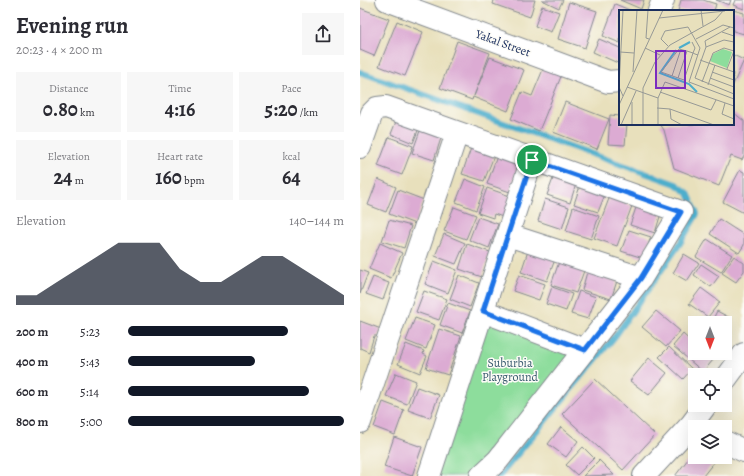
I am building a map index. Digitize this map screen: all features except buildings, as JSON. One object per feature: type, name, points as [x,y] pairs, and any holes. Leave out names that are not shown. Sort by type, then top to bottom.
[{"type":"street","name":"Yakal Street","points":[[387,0],[608,82],[619,81]]},
{"type":"street","points":[[659,10],[663,0]]},
{"type":"street","points":[[360,148],[372,113],[377,108],[386,107],[681,212],[641,278],[498,460],[481,476]]},
{"type":"street","points":[[360,422],[457,133]]},
{"type":"street","points":[[430,476],[532,160]]},
{"type":"street","points":[[508,236],[641,278]]},
{"type":"street","points":[[483,311],[585,350]]},
{"type":"street","points":[[732,370],[744,354]]},
{"type":"street","points":[[644,476],[688,431]]},
{"type":"street","points":[[732,445],[744,451]]},
{"type":"green space","name":"Suburbia Playground","points":[[486,317],[574,353],[476,471],[470,476],[435,476]]},
{"type":"waterway","points":[[360,72],[676,184],[688,193],[697,214],[679,245],[616,335],[498,476]]},
{"type":"route","points":[[532,160],[681,212],[641,278],[585,350],[483,311],[532,160]]}]
